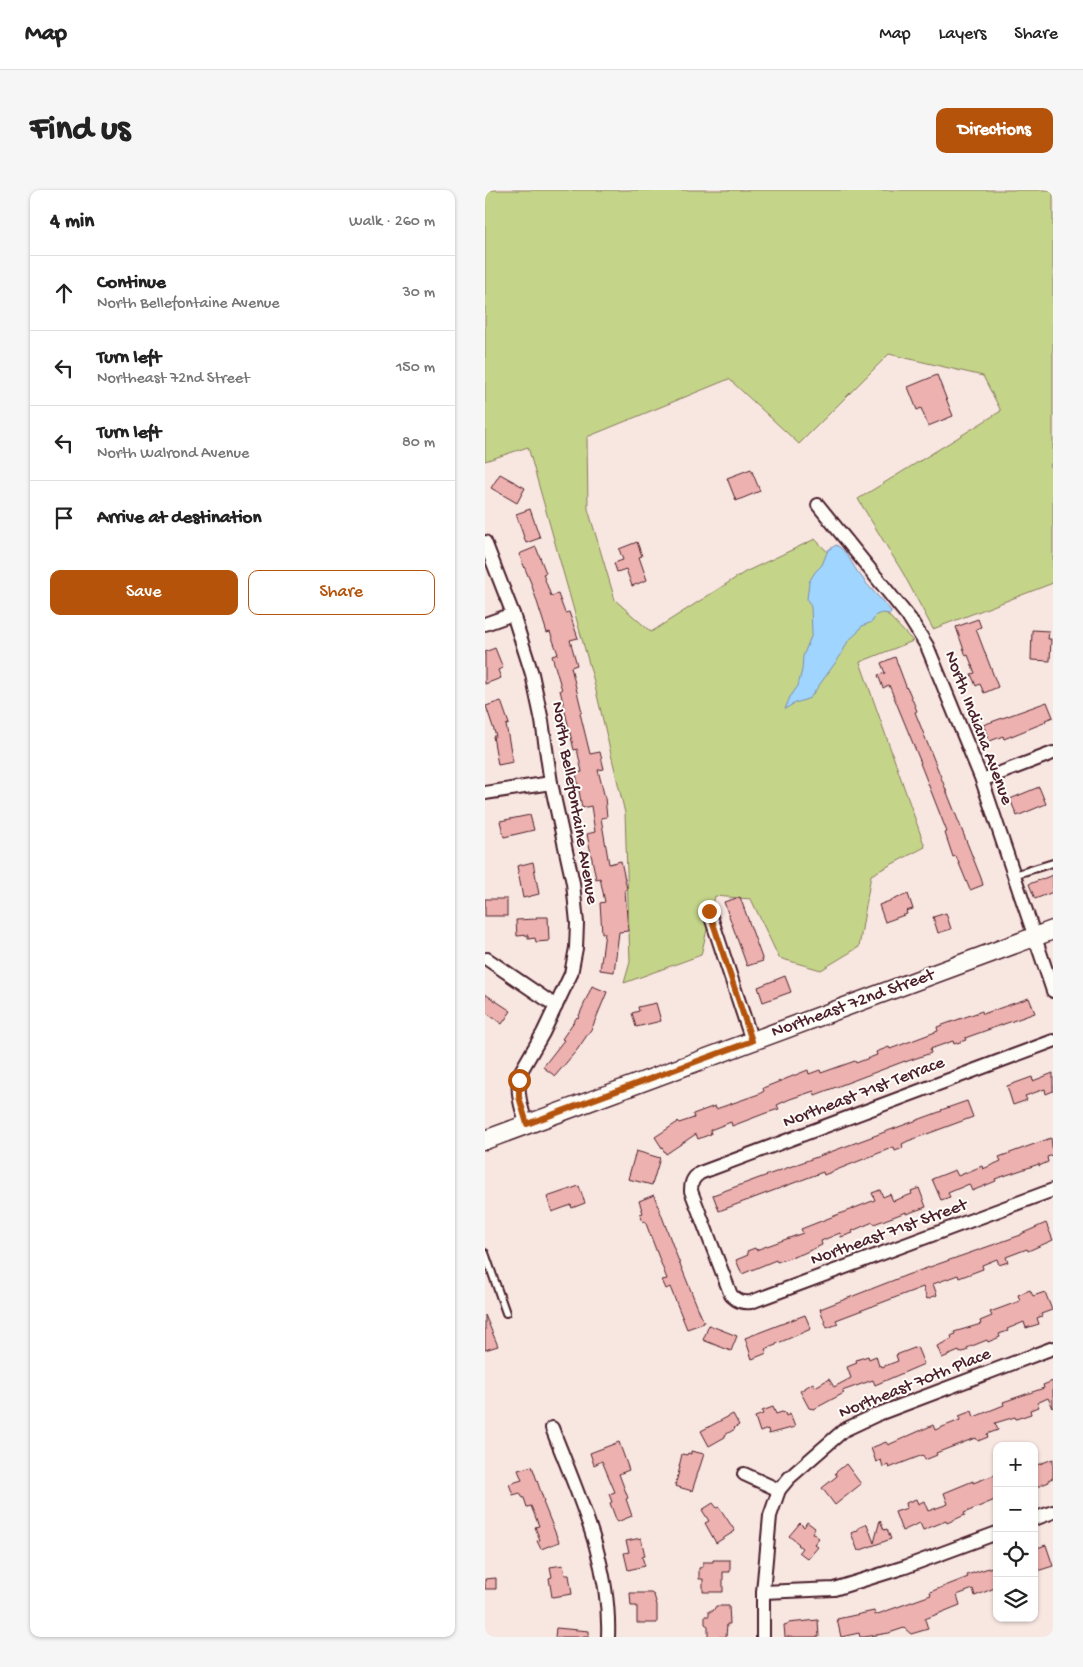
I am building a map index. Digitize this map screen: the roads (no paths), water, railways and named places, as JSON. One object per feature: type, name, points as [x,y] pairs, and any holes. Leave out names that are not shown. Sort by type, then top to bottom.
[{"type":"main road","name":"Northeast 72nd Street","points":[[485,1140],[1053,930]]},
{"type":"street","name":"North Indiana Avenue","points":[[818,505],[910,619],[927,646],[982,780],[1053,991]]},
{"type":"street","name":"North Bellefontaine Avenue","points":[[485,542],[513,614],[532,674],[542,721],[551,783],[555,794],[573,884],[577,922],[576,948],[571,974],[532,1055],[520,1073],[519,1097],[527,1124]]},
{"type":"street","points":[[485,624],[513,614]]},
{"type":"street","points":[[982,780],[1053,753]]},
{"type":"street","points":[[485,793],[551,783]]},
{"type":"street","points":[[709,911],[752,1041]]},
{"type":"street","points":[[487,959],[556,1006]]},
{"type":"street","name":"Northeast 71st Terrace","points":[[736,1299],[731,1295],[691,1191],[691,1183],[695,1177],[701,1173],[1053,1041]]},
{"type":"street","name":"Northeast 71st Street","points":[[736,1299],[743,1303],[751,1302],[1053,1190]]},
{"type":"street","name":"Northeast 70th Place","points":[[779,1490],[789,1478],[843,1430],[876,1415],[1053,1348]]},
{"type":"street","points":[[552,1428],[597,1549],[607,1599],[608,1637]]},
{"type":"street","points":[[744,1474],[779,1490],[770,1516],[763,1592],[763,1637]]},
{"type":"street","points":[[1038,1518],[1053,1512]]},
{"type":"street","points":[[763,1592],[834,1589],[905,1567],[993,1534]]},
{"type":"lane","points":[[1014,875],[1053,863]]},
{"type":"lane","points":[[485,1253],[506,1313]]},
{"type":"water","points":[[836,545],[844,551],[864,580],[891,611],[890,614],[882,613],[876,615],[872,622],[862,626],[848,641],[841,655],[810,698],[785,709],[790,697],[798,686],[803,656],[812,634],[811,607],[807,599],[809,582],[822,565],[828,550]]}]
